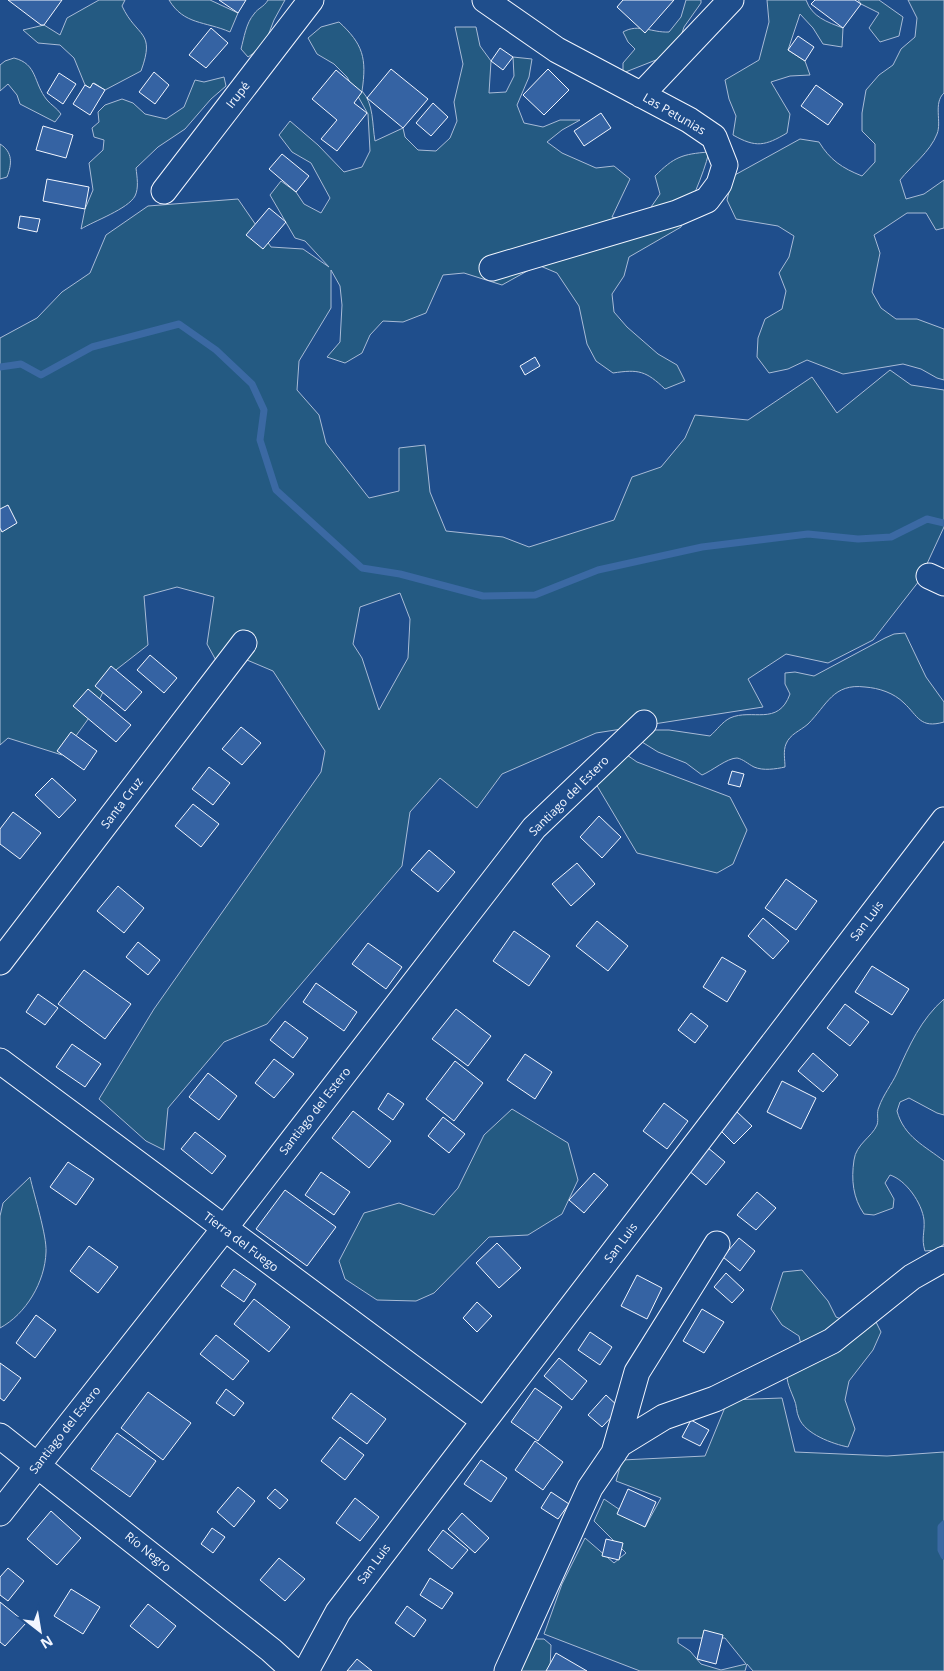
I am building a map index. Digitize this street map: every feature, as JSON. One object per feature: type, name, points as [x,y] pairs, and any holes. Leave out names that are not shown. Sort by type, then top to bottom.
[{"type":"street","name":"Irupé","points":[[164,191],[312,0]]},
{"type":"street","name":"Las Petunias","points":[[485,0],[557,50],[714,137],[725,165],[719,184],[706,200],[677,213],[492,268]]},
{"type":"street","points":[[641,95],[731,0]]},
{"type":"street","name":"Santa Cruz","points":[[0,962],[244,643]]},
{"type":"street","name":"Santiago del Estero","points":[[0,1513],[224,1229],[534,828],[644,723]]},
{"type":"street","name":"San Luis","points":[[306,1671],[338,1612],[944,820]]},
{"type":"street","name":"Tierra del Fuego","points":[[0,1061],[484,1421]]},
{"type":"street","points":[[614,1453],[637,1372],[717,1244]]},
{"type":"street","points":[[506,1671],[590,1488],[620,1444],[664,1417],[715,1399],[832,1341],[912,1277],[944,1260]]},
{"type":"street","name":"Río Negro","points":[[0,1436],[38,1464],[294,1671]]},
{"type":"shaded area","points":[[99,0],[125,0],[122,6],[146,41],[145,58],[141,71],[105,90],[94,83],[90,88],[85,85],[74,58],[60,45],[38,43],[23,30],[44,25],[60,35],[67,18]]},
{"type":"shaded area","points":[[169,0],[210,0],[238,13],[230,32],[188,18],[181,14]]},
{"type":"shaded area","points":[[268,0],[285,0],[274,20],[264,46],[248,57],[241,49],[247,26],[251,18]]},
{"type":"shaded area","points":[[686,0],[701,0],[701,3],[684,27],[681,36],[661,58],[623,73],[623,63],[635,49],[628,42],[623,32],[629,29],[640,28],[669,32],[681,17]]},
{"type":"shaded area","points":[[767,0],[806,0],[816,15],[843,28],[842,47],[823,44],[813,28],[800,14],[788,50],[805,61],[810,75],[790,76],[771,82],[790,114],[787,133],[773,141],[754,144],[733,135],[736,116],[729,99],[725,80],[759,60],[769,22]]},
{"type":"shaded area","points":[[858,0],[879,0],[903,17],[899,36],[880,42],[869,28],[879,13],[861,4]]},
{"type":"shaded area","points":[[908,0],[944,0],[944,93],[939,102],[938,129],[934,141],[900,180],[906,199],[924,194],[944,180],[944,228],[936,230],[926,213],[907,213],[874,235],[880,253],[872,292],[881,308],[896,319],[917,319],[944,329],[944,380],[921,369],[903,364],[843,374],[807,360],[788,369],[769,373],[757,357],[758,338],[765,319],[782,309],[786,291],[779,273],[789,257],[794,236],[778,226],[736,219],[727,200],[733,176],[800,139],[819,142],[837,163],[862,176],[875,162],[875,144],[862,131],[862,113],[866,90],[879,75],[893,65],[901,49],[915,37],[917,18]]},
{"type":"shaded area","points":[[339,22],[358,45],[364,69],[362,91],[371,108],[375,141],[403,128],[405,137],[418,150],[436,151],[450,138],[457,121],[454,102],[463,64],[455,27],[476,27],[480,46],[491,61],[489,93],[506,92],[514,76],[513,57],[532,59],[529,77],[517,105],[524,123],[543,127],[560,120],[580,120],[562,130],[547,142],[562,153],[596,168],[614,166],[630,179],[612,217],[630,221],[649,210],[660,194],[655,176],[673,161],[685,155],[709,152],[681,227],[629,257],[624,276],[612,294],[614,312],[627,327],[658,354],[677,365],[685,381],[665,389],[647,375],[629,371],[613,373],[596,361],[587,344],[579,306],[557,273],[538,265],[502,285],[464,273],[443,275],[426,313],[403,322],[383,321],[370,335],[362,353],[345,363],[327,357],[340,342],[342,305],[340,286],[331,270],[331,308],[299,361],[297,390],[319,415],[326,443],[369,498],[399,491],[399,448],[425,445],[430,492],[446,531],[503,537],[529,547],[614,520],[632,477],[661,467],[685,438],[695,415],[748,420],[812,377],[837,413],[890,370],[911,385],[944,390],[944,527],[919,581],[873,640],[828,663],[786,654],[748,679],[763,707],[596,733],[502,774],[477,808],[440,778],[410,812],[402,866],[267,1024],[224,1042],[168,1108],[164,1150],[146,1141],[99,1099],[154,1009],[321,772],[325,751],[273,671],[247,660],[224,675],[207,644],[214,597],[177,587],[144,596],[148,645],[112,673],[94,711],[62,755],[8,738],[0,745],[0,338],[37,318],[62,292],[90,273],[106,235],[148,206],[238,199],[271,247],[303,249],[329,267],[305,241],[295,238],[270,195],[281,181],[296,192],[304,204],[321,213],[330,198],[311,163],[292,152],[279,135],[290,121],[318,145],[344,172],[362,167],[370,151],[368,114],[347,77],[334,64],[317,54],[308,38],[321,27]],"holes":[[[400,593],[410,619],[408,658],[379,710],[362,658],[353,644],[360,607]]]},
{"type":"shaded area","points":[[14,58],[22,61],[31,69],[43,94],[61,114],[55,122],[20,104],[17,95],[8,84],[0,91],[0,65]]},
{"type":"shaded area","points":[[224,77],[226,86],[211,99],[185,129],[158,147],[136,168],[137,190],[131,201],[118,210],[81,229],[85,209],[93,190],[89,163],[103,150],[104,140],[94,137],[92,128],[99,122],[98,112],[105,105],[122,99],[133,103],[145,114],[166,119],[184,107],[195,80],[204,82]]},
{"type":"shaded area","points":[[0,144],[9,155],[10,167],[7,177],[0,179]]},
{"type":"shaded area","points":[[905,633],[926,677],[944,702],[944,722],[930,724],[924,722],[916,717],[900,699],[891,694],[876,689],[854,687],[845,688],[838,692],[808,724],[790,738],[786,744],[785,767],[761,769],[737,758],[729,760],[702,775],[686,763],[658,752],[642,742],[650,730],[669,730],[710,736],[730,718],[738,715],[764,715],[772,713],[779,710],[785,704],[790,694],[785,684],[785,673],[795,672],[814,676],[885,638],[894,634]]},
{"type":"shaded area","points":[[607,741],[637,762],[730,797],[747,830],[733,864],[717,873],[637,853],[596,784],[617,755]]},
{"type":"shaded area","points":[[944,999],[944,1115],[909,1098],[900,1102],[897,1111],[900,1120],[910,1134],[944,1161],[944,1244],[936,1250],[925,1251],[923,1242],[923,1213],[917,1200],[907,1187],[890,1175],[885,1183],[894,1199],[893,1208],[874,1215],[864,1214],[855,1195],[853,1167],[855,1154],[877,1125],[881,1103],[911,1043],[922,1024]]},
{"type":"shaded area","points":[[512,1109],[568,1143],[578,1180],[562,1214],[528,1235],[489,1237],[434,1293],[416,1301],[377,1300],[345,1279],[339,1261],[364,1213],[399,1203],[434,1215],[458,1188],[484,1135]]},
{"type":"shaded area","points":[[30,1177],[46,1245],[45,1263],[38,1286],[26,1306],[0,1328],[0,1216],[3,1203]]},
{"type":"shaded area","points":[[802,1270],[828,1301],[836,1317],[854,1324],[873,1316],[881,1332],[873,1350],[849,1381],[845,1400],[855,1429],[848,1447],[820,1437],[802,1424],[788,1382],[787,1365],[803,1354],[799,1336],[782,1325],[771,1309],[783,1272]]},
{"type":"shaded area","points":[[782,1398],[795,1452],[887,1456],[944,1452],[944,1671],[753,1671],[747,1664],[745,1671],[640,1671],[544,1634],[562,1584],[585,1538],[614,1563],[626,1553],[594,1521],[604,1499],[645,1527],[661,1498],[616,1481],[622,1460],[705,1456],[728,1400]],"holes":[[[678,1638],[725,1638],[746,1664],[721,1670],[701,1664],[690,1651],[678,1643]]]},
{"type":"shaded area","points":[[536,1639],[544,1639],[551,1645],[550,1671],[520,1671],[524,1649]]},
{"type":"building","points":[[8,0],[62,0],[44,25],[41,25]]},
{"type":"building","points":[[219,0],[246,0],[238,13]]},
{"type":"building","points":[[623,0],[674,0],[645,33],[617,7]]},
{"type":"building","points":[[815,0],[855,0],[861,4],[843,28],[811,4]]},
{"type":"building","points":[[211,28],[228,43],[206,68],[189,55]]},
{"type":"building","points":[[798,36],[814,47],[805,61],[788,50]]},
{"type":"building","points":[[500,48],[513,57],[503,70],[491,61]]},
{"type":"building","points":[[391,69],[428,99],[403,128],[367,98]]},
{"type":"building","points":[[548,69],[569,90],[544,115],[523,95]]},
{"type":"building","points":[[336,70],[362,92],[354,103],[367,113],[337,151],[321,139],[337,120],[312,99]]},
{"type":"building","points":[[154,72],[169,85],[155,104],[139,92]]},
{"type":"building","points":[[59,73],[76,84],[63,104],[47,93]]},
{"type":"building","points":[[93,83],[105,90],[90,115],[73,104],[85,85],[90,88]]},
{"type":"building","points":[[816,85],[843,104],[828,125],[801,106]]},
{"type":"building","points":[[433,103],[448,117],[431,136],[416,123]]},
{"type":"building","points":[[601,113],[611,128],[584,146],[574,131]]},
{"type":"building","points":[[43,126],[73,135],[66,158],[36,150]]},
{"type":"building","points":[[282,154],[309,176],[296,192],[269,169]]},
{"type":"building","points":[[47,179],[89,187],[85,209],[43,201]]},
{"type":"building","points":[[269,208],[286,222],[263,249],[246,235]]},
{"type":"building","points":[[20,216],[40,219],[37,232],[18,228]]},
{"type":"building","points":[[535,357],[540,366],[525,375],[520,366]]},
{"type":"building","points":[[8,505],[17,523],[2,532],[0,528],[0,509]]},
{"type":"building","points":[[150,655],[177,678],[164,693],[137,670]]},
{"type":"building","points":[[111,666],[142,692],[125,711],[95,686]]},
{"type":"building","points":[[88,689],[131,725],[116,742],[73,706]]},
{"type":"building","points":[[241,727],[261,743],[242,765],[222,749]]},
{"type":"building","points":[[71,732],[97,751],[84,770],[57,751]]},
{"type":"building","points":[[209,767],[230,783],[213,805],[192,789]]},
{"type":"building","points":[[732,771],[744,774],[740,787],[728,784]]},
{"type":"building","points":[[52,778],[76,800],[59,818],[35,795]]},
{"type":"building","points":[[193,804],[219,824],[201,847],[175,826]]},
{"type":"building","points":[[13,812],[41,833],[20,859],[0,844],[0,829]]},
{"type":"building","points":[[599,816],[621,837],[602,858],[580,837]]},
{"type":"building","points":[[429,850],[455,872],[438,892],[411,870]]},
{"type":"building","points":[[577,863],[595,884],[571,906],[552,884]]},
{"type":"building","points":[[786,879],[817,901],[796,930],[765,908]]},
{"type":"building","points":[[118,886],[144,908],[124,933],[97,911]]},
{"type":"building","points":[[763,918],[789,941],[773,959],[748,936]]},
{"type":"building","points":[[597,921],[628,946],[608,971],[576,946]]},
{"type":"building","points":[[514,931],[550,956],[529,986],[493,961]]},
{"type":"building","points":[[138,942],[160,960],[148,975],[126,957]]},
{"type":"building","points":[[368,943],[402,967],[386,989],[352,964]]},
{"type":"building","points":[[722,957],[746,971],[727,1002],[703,987]]},
{"type":"building","points":[[872,966],[909,989],[892,1015],[855,992]]},
{"type":"building","points":[[84,970],[131,1004],[105,1039],[58,1004]]},
{"type":"building","points":[[316,983],[357,1012],[344,1031],[303,1002]]},
{"type":"building","points":[[38,994],[58,1008],[45,1025],[26,1012]]},
{"type":"building","points":[[845,1004],[869,1022],[850,1046],[827,1028]]},
{"type":"building","points":[[456,1009],[491,1036],[468,1066],[432,1039]]},
{"type":"building","points":[[691,1013],[708,1026],[695,1043],[678,1030]]},
{"type":"building","points":[[285,1021],[308,1038],[293,1058],[270,1040]]},
{"type":"building","points":[[72,1044],[101,1064],[85,1087],[56,1067]]},
{"type":"building","points":[[813,1053],[838,1075],[823,1092],[798,1071]]},
{"type":"building","points":[[525,1054],[552,1072],[535,1099],[507,1080]]},
{"type":"building","points":[[274,1059],[294,1074],[274,1098],[255,1083]]},
{"type":"building","points":[[455,1061],[483,1083],[454,1121],[426,1099]]},
{"type":"building","points":[[208,1073],[237,1096],[219,1120],[189,1097]]},
{"type":"building","points":[[782,1081],[816,1098],[801,1129],[767,1112]]},
{"type":"building","points":[[388,1093],[404,1104],[393,1120],[378,1109]]},
{"type":"building","points":[[664,1103],[688,1121],[667,1149],[643,1131]]},
{"type":"building","points":[[353,1111],[391,1141],[369,1168],[332,1138]]},
{"type":"building","points":[[736,1111],[752,1126],[734,1144],[719,1129]]},
{"type":"building","points":[[443,1117],[465,1134],[449,1153],[428,1136]]},
{"type":"building","points":[[195,1132],[226,1156],[212,1174],[181,1149]]},
{"type":"building","points":[[707,1147],[725,1162],[706,1185],[688,1170]]},
{"type":"building","points":[[68,1162],[94,1179],[76,1205],[50,1187]]},
{"type":"building","points":[[321,1172],[350,1192],[334,1215],[305,1195]]},
{"type":"building","points":[[594,1173],[608,1185],[584,1213],[569,1200]]},
{"type":"building","points":[[285,1190],[336,1227],[307,1266],[256,1229]]},
{"type":"building","points":[[757,1192],[776,1208],[756,1230],[737,1215]]},
{"type":"building","points":[[739,1238],[755,1251],[740,1271],[723,1257]]},
{"type":"building","points":[[497,1243],[521,1268],[499,1288],[476,1263]]},
{"type":"building","points":[[89,1246],[118,1267],[98,1293],[70,1271]]},
{"type":"building","points":[[234,1269],[256,1284],[244,1302],[221,1286]]},
{"type":"building","points":[[726,1273],[744,1290],[732,1303],[714,1287]]},
{"type":"building","points":[[637,1275],[662,1288],[647,1319],[621,1306]]},
{"type":"building","points":[[254,1299],[290,1327],[269,1352],[234,1324]]},
{"type":"building","points":[[477,1302],[492,1316],[477,1332],[463,1318]]},
{"type":"building","points":[[702,1309],[724,1322],[704,1353],[683,1341]]},
{"type":"building","points":[[36,1315],[56,1330],[35,1358],[16,1343]]},
{"type":"building","points":[[590,1332],[612,1347],[600,1365],[578,1350]]},
{"type":"building","points":[[216,1335],[249,1361],[233,1380],[200,1354]]},
{"type":"building","points":[[559,1358],[587,1381],[572,1400],[544,1376]]},
{"type":"building","points":[[0,1363],[21,1378],[4,1401],[0,1398]]},
{"type":"building","points":[[535,1388],[562,1407],[538,1441],[511,1422]]},
{"type":"building","points":[[226,1389],[244,1403],[234,1416],[216,1403]]},
{"type":"building","points":[[148,1392],[191,1423],[163,1460],[121,1428]]},
{"type":"building","points":[[351,1393],[386,1419],[367,1444],[332,1418]]},
{"type":"building","points":[[606,1395],[620,1408],[602,1427],[588,1415]]},
{"type":"building","points":[[691,1420],[709,1430],[700,1446],[682,1437]]},
{"type":"building","points":[[117,1433],[156,1461],[130,1497],[91,1469]]},
{"type":"building","points":[[340,1437],[364,1455],[345,1480],[321,1461]]},
{"type":"building","points":[[535,1441],[563,1462],[543,1490],[515,1470]]},
{"type":"building","points":[[481,1460],[507,1478],[491,1502],[464,1484]]},
{"type":"building","points":[[238,1487],[255,1501],[234,1527],[217,1512]]},
{"type":"building","points":[[275,1489],[288,1500],[280,1509],[267,1498]]},
{"type":"building","points":[[628,1489],[656,1502],[645,1527],[617,1514]]},
{"type":"building","points":[[551,1492],[569,1504],[558,1519],[541,1508]]},
{"type":"building","points":[[355,1498],[379,1517],[360,1541],[336,1523]]},
{"type":"building","points":[[51,1511],[81,1538],[57,1565],[27,1539]]},
{"type":"building","points":[[462,1513],[489,1538],[475,1553],[448,1529]]},
{"type":"building","points":[[212,1528],[225,1537],[213,1553],[201,1544]]},
{"type":"building","points":[[443,1530],[468,1550],[452,1569],[428,1550]]},
{"type":"building","points":[[606,1539],[623,1543],[619,1560],[602,1556]]},
{"type":"building","points":[[279,1558],[305,1579],[285,1601],[260,1580]]},
{"type":"building","points":[[8,1568],[24,1581],[8,1601],[0,1595],[0,1577]]},
{"type":"building","points":[[430,1578],[453,1593],[442,1609],[420,1595]]},
{"type":"building","points":[[71,1589],[100,1607],[83,1634],[54,1616]]},
{"type":"building","points":[[0,1602],[26,1623],[5,1646],[0,1642]]},
{"type":"building","points":[[148,1604],[176,1626],[158,1648],[130,1626]]},
{"type":"building","points":[[407,1606],[426,1620],[414,1637],[395,1623]]},
{"type":"building","points":[[704,1630],[723,1635],[716,1664],[697,1659]]},
{"type":"building","points":[[556,1653],[587,1671],[546,1671]]},
{"type":"building","points":[[357,1659],[372,1671],[347,1671]]},
{"type":"waterway","points":[[0,367],[21,364],[41,375],[92,347],[179,324],[216,350],[252,384],[264,410],[260,440],[276,490],[362,568],[400,574],[483,596],[535,595],[598,570],[702,547],[808,534],[858,539],[891,537],[927,519],[944,523]]},
{"type":"waterway","points":[[944,1524],[941,1527],[941,1550],[944,1556]]}]
